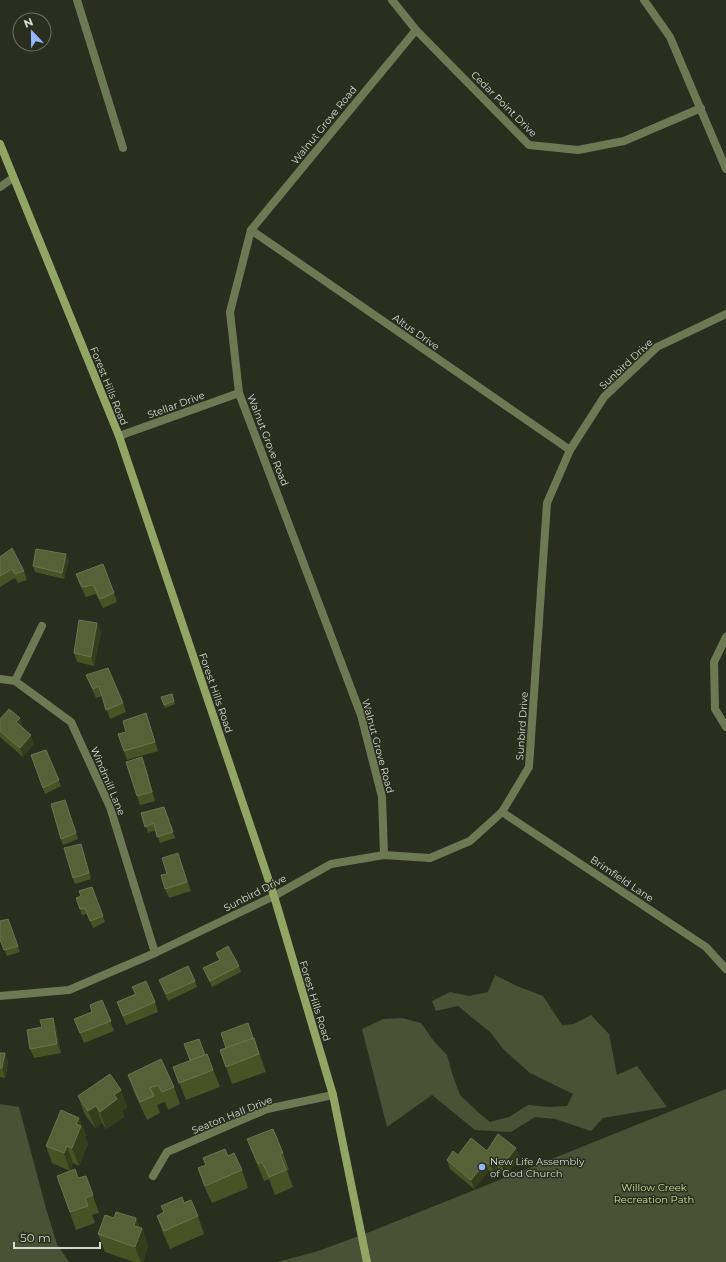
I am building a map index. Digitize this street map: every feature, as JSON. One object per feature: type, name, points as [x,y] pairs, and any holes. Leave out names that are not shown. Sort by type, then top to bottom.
[{"type":"street","points":[[77,0],[123,148]]},
{"type":"street","name":"Cedar Point Drive","points":[[392,0],[416,30],[529,145],[578,150],[624,141],[701,108]]},
{"type":"street","points":[[644,0],[670,37],[726,169]]},
{"type":"street","name":"Walnut Grove Road","points":[[384,855],[382,797],[361,715],[239,393],[230,312],[251,230],[416,30]]},
{"type":"street","name":"Forest Hills Road","points":[[0,144],[119,436],[274,896],[333,1095],[366,1262]]},
{"type":"street","points":[[0,187],[13,178]]},
{"type":"street","name":"Altus Drive","points":[[251,230],[570,450]]},
{"type":"street","name":"Sunbird Drive","points":[[0,996],[69,990],[154,954],[274,896],[331,864],[384,855],[430,858],[470,841],[502,812],[529,767],[547,503],[570,450],[604,397],[657,347],[726,314]]},
{"type":"street","name":"Stellar Drive","points":[[119,436],[239,393]]},
{"type":"street","points":[[15,681],[42,626]]},
{"type":"street","points":[[726,636],[714,662],[715,709],[726,727]]},
{"type":"street","name":"Windmill Lane","points":[[0,679],[15,681],[71,722],[110,807],[154,954]]},
{"type":"street","name":"Brimfield Lane","points":[[502,812],[706,947],[726,969]]},
{"type":"street","name":"Seaton Hall Drive","points":[[153,1176],[167,1152],[266,1109],[333,1095]]},
{"type":"green space","points":[[495,975],[517,986],[543,996],[562,1025],[574,1024],[591,1015],[609,1034],[617,1075],[637,1066],[667,1107],[603,1118],[591,1131],[555,1119],[535,1117],[511,1132],[475,1130],[432,1095],[387,1127],[362,1029],[383,1019],[402,1018],[421,1023],[433,1040],[447,1055],[460,1095],[490,1122],[509,1117],[528,1105],[549,1107],[567,1106],[573,1094],[530,1073],[503,1049],[491,1033],[458,1006],[436,1011],[432,1001],[450,992],[469,996],[488,992]]},
{"type":"green space","name":"Willow Creek Recreation Path","points":[[726,1089],[726,1262],[277,1262],[315,1252],[362,1235]]},
{"type":"green space","points":[[0,1104],[19,1107],[57,1244],[69,1262],[0,1262]]},
{"type":"building","points":[[12,548],[24,571],[15,574],[12,569],[0,576],[0,557]]},
{"type":"building","points":[[36,549],[66,554],[62,573],[33,566]]},
{"type":"building","points":[[103,564],[114,593],[100,599],[93,585],[82,587],[76,574]]},
{"type":"building","points":[[79,620],[97,623],[91,657],[74,653]]},
{"type":"building","points":[[108,668],[123,703],[106,710],[99,686],[93,689],[86,675]]},
{"type":"building","points":[[172,694],[174,701],[164,705],[161,697]]},
{"type":"building","points":[[9,709],[20,718],[16,722],[31,735],[20,748],[0,731],[0,719]]},
{"type":"building","points":[[146,713],[155,742],[124,751],[118,734],[126,732],[123,721]]},
{"type":"building","points":[[46,750],[59,780],[43,788],[31,755]]},
{"type":"building","points":[[142,757],[152,792],[137,796],[126,762]]},
{"type":"building","points":[[65,800],[76,833],[61,839],[51,804]]},
{"type":"building","points":[[164,807],[173,832],[157,837],[154,823],[145,827],[141,813]]},
{"type":"building","points":[[81,844],[89,873],[73,878],[64,848]]},
{"type":"building","points":[[178,853],[187,882],[165,889],[161,875],[167,874],[162,858]]},
{"type":"building","points":[[92,887],[103,916],[90,921],[85,908],[80,909],[76,898],[81,896],[79,891]]},
{"type":"building","points":[[8,919],[18,946],[4,950],[0,939],[0,921]]},
{"type":"building","points":[[228,946],[239,966],[210,981],[203,968],[220,960],[216,953]]},
{"type":"building","points":[[188,966],[195,981],[166,994],[159,980]]},
{"type":"building","points":[[146,981],[155,1002],[123,1016],[117,1002],[136,994],[132,987]]},
{"type":"building","points":[[102,1000],[111,1021],[80,1033],[74,1019],[92,1012],[90,1005]]},
{"type":"building","points":[[53,1018],[57,1044],[30,1049],[27,1030],[42,1027],[40,1020]]},
{"type":"building","points":[[248,1023],[253,1038],[226,1048],[221,1033]]},
{"type":"building","points":[[254,1038],[259,1054],[226,1067],[220,1050]]},
{"type":"building","points":[[199,1039],[205,1055],[190,1060],[184,1044]]},
{"type":"building","points":[[0,1053],[5,1053],[2,1068],[0,1068]]},
{"type":"building","points":[[207,1054],[213,1070],[179,1083],[173,1067]]},
{"type":"building","points":[[161,1059],[174,1087],[162,1092],[158,1085],[150,1088],[154,1096],[140,1102],[128,1075]]},
{"type":"building","points":[[110,1074],[121,1090],[114,1095],[117,1099],[100,1112],[96,1106],[88,1111],[78,1096]]},
{"type":"building","points":[[61,1110],[79,1118],[76,1124],[81,1126],[72,1148],[67,1146],[64,1153],[46,1146]]},
{"type":"building","points":[[273,1129],[283,1153],[280,1154],[286,1170],[269,1177],[262,1162],[258,1164],[247,1139]]},
{"type":"building","points":[[498,1134],[516,1148],[502,1166],[494,1160],[491,1165],[485,1162],[471,1180],[447,1160],[453,1151],[458,1155],[471,1138],[487,1151]]},
{"type":"building","points":[[225,1149],[228,1156],[234,1153],[242,1170],[205,1186],[198,1168],[206,1165],[203,1158]]},
{"type":"building","points":[[75,1169],[78,1178],[86,1176],[93,1195],[85,1198],[88,1206],[70,1212],[57,1176]]},
{"type":"building","points":[[182,1197],[184,1203],[191,1200],[198,1216],[164,1231],[157,1216],[164,1212],[161,1206]]},
{"type":"building","points":[[116,1212],[136,1218],[134,1226],[142,1228],[135,1247],[98,1234],[105,1215],[114,1218]]},
{"type":"place","name":"New Life Assembly of God Church","points":[[482,1167]]}]
